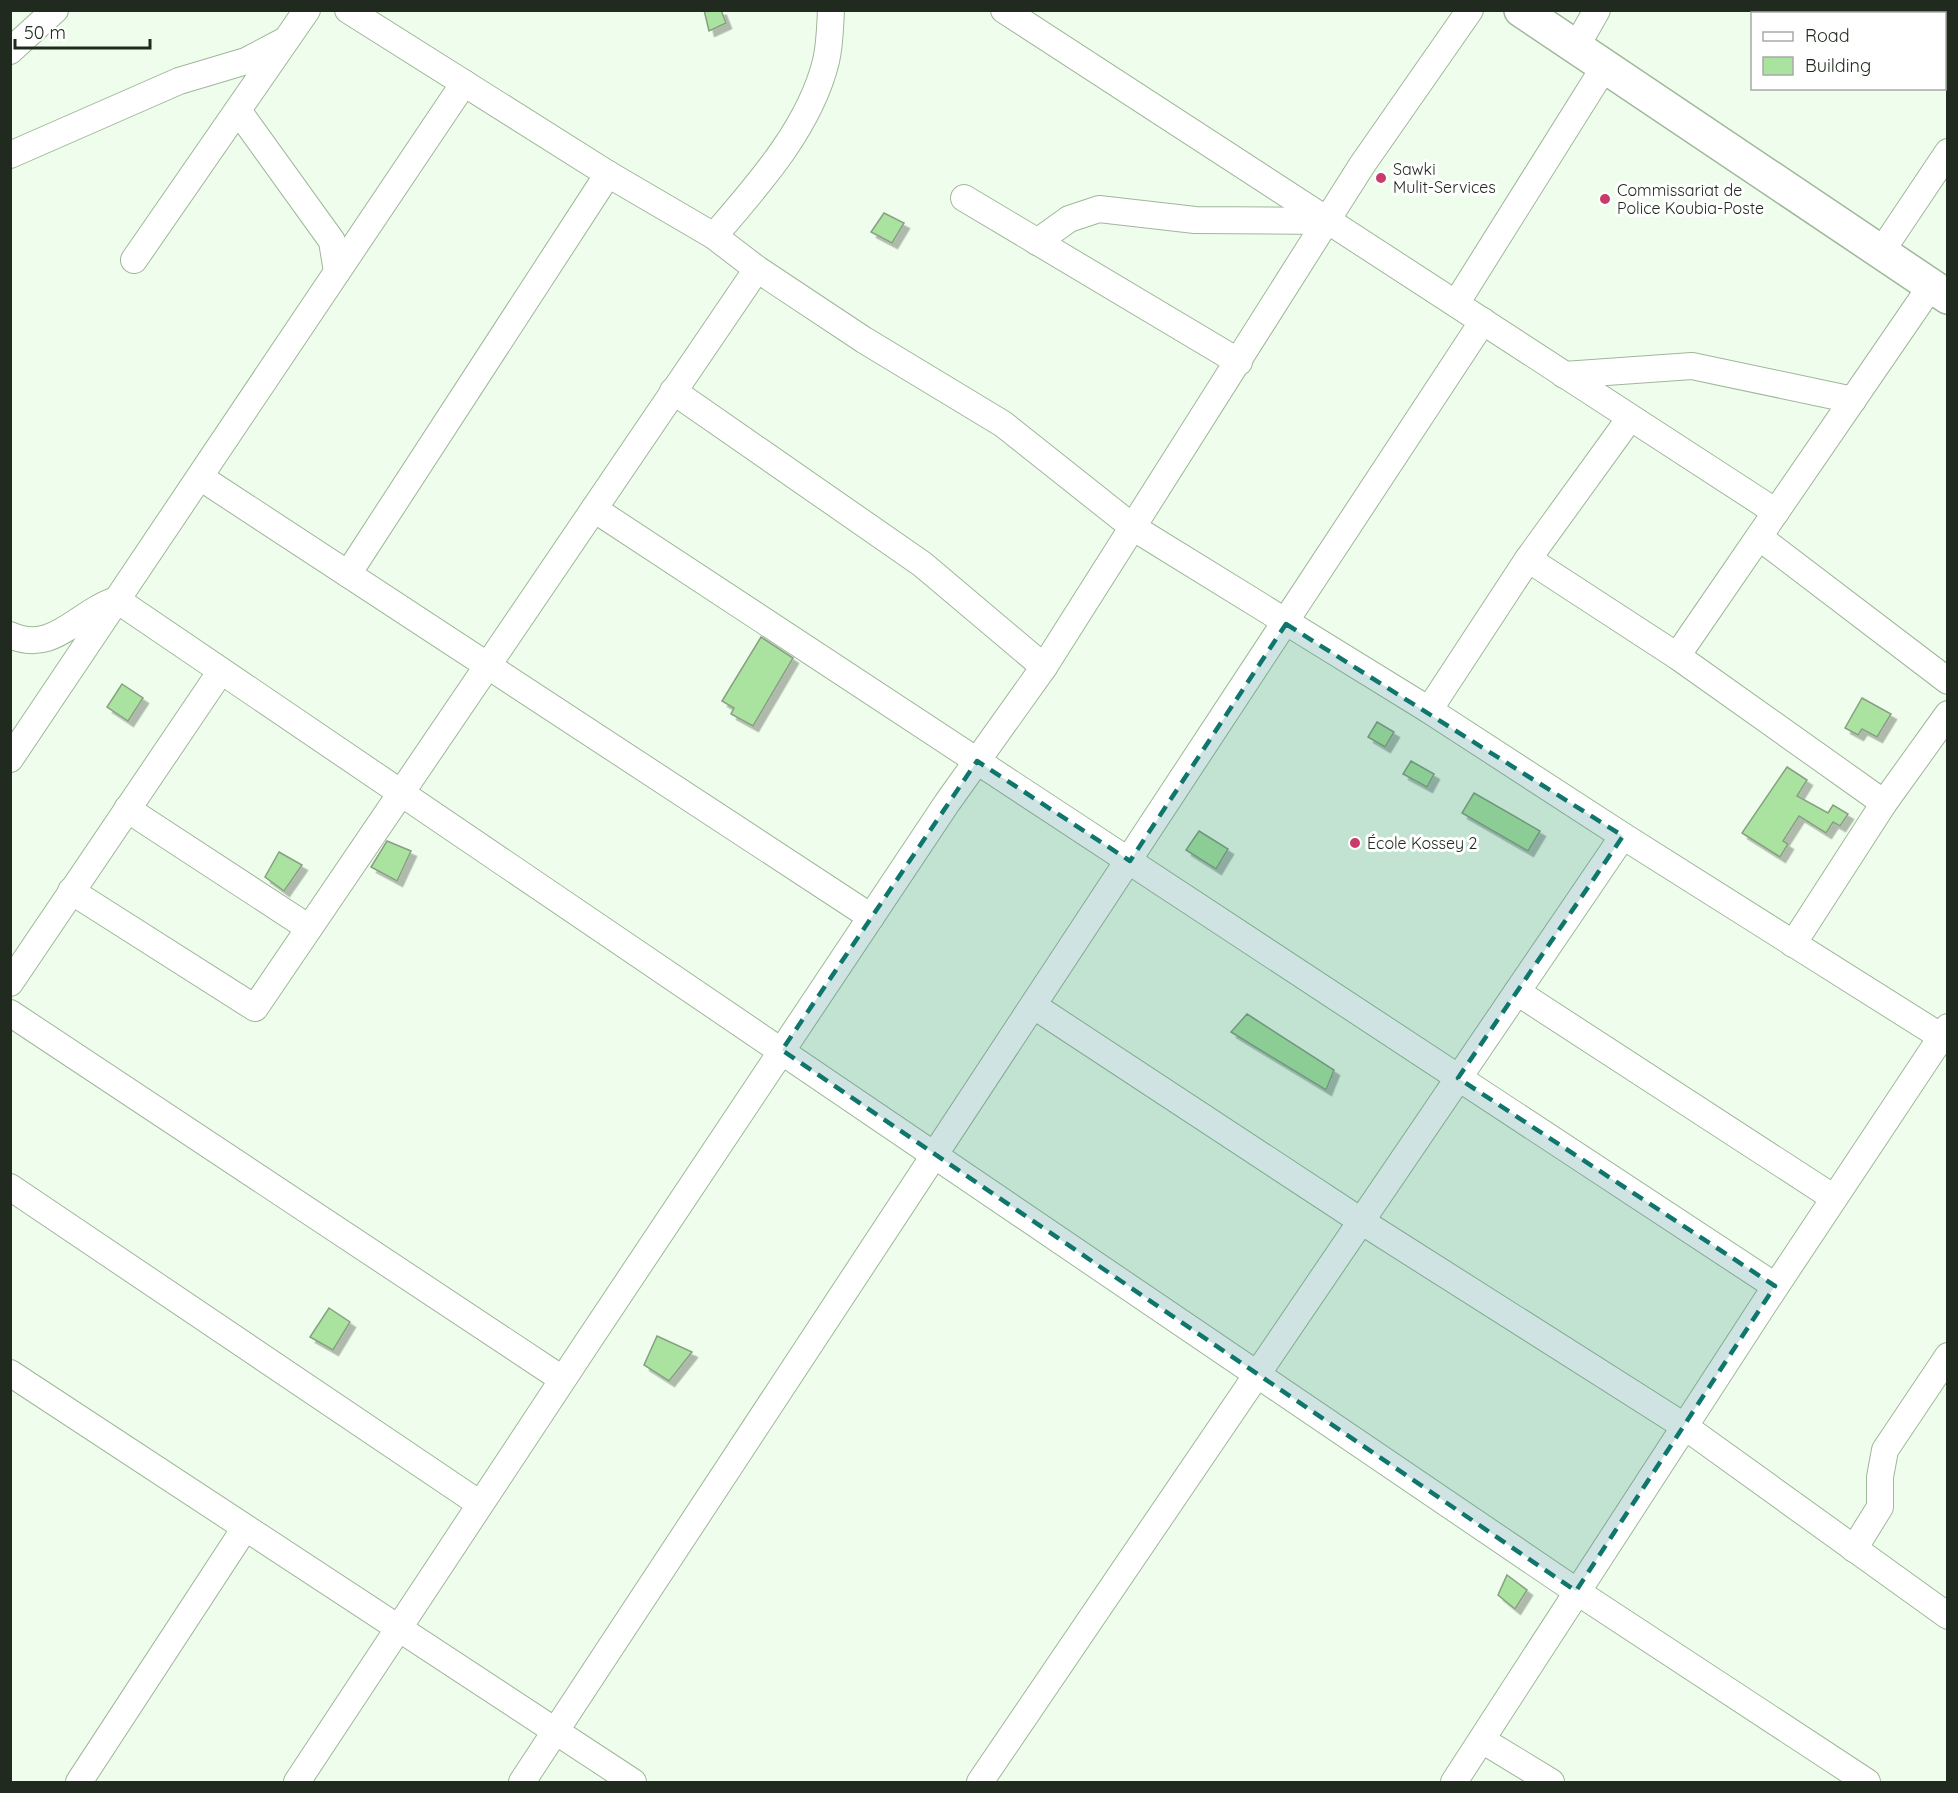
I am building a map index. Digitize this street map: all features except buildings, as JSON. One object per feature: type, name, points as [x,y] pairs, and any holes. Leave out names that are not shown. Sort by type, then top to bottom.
[{"type":"main road","points":[[1521,10],[1939,291]]},
{"type":"street","points":[[10,51],[55,10]]},
{"type":"street","points":[[134,260],[239,112],[307,10]]},
{"type":"street","points":[[348,10],[608,174],[714,236],[757,269],[864,340],[1003,423],[1134,528],[1286,624],[1429,710],[1793,944],[1945,1035],[1775,1286],[1454,1782]]},
{"type":"street","points":[[714,236],[748,195],[800,124],[826,63],[831,10]]},
{"type":"street","points":[[1004,10],[1328,221],[1457,302],[1564,375],[1776,512]]},
{"type":"street","points":[[297,1782],[562,1379],[976,760],[1044,667],[1362,165],[1470,10]]},
{"type":"street","points":[[1576,46],[1597,10]]},
{"type":"street","points":[[10,155],[179,81],[246,61],[288,39]]},
{"type":"street","points":[[1457,302],[1605,66]]},
{"type":"street","points":[[10,759],[464,83]]},
{"type":"street","points":[[239,112],[332,241],[337,272]]},
{"type":"street","points":[[1881,252],[1947,152]]},
{"type":"street","points":[[348,574],[608,174]]},
{"type":"street","points":[[964,198],[1239,362]]},
{"type":"street","points":[[1037,242],[1069,219],[1099,209],[1195,220],[1328,221]]},
{"type":"street","points":[[71,891],[255,1008],[757,269]]},
{"type":"street","points":[[1677,656],[1853,400],[1939,291]]},
{"type":"street","points":[[522,1782],[1286,624],[1483,321]]},
{"type":"street","points":[[1564,375],[1692,366],[1853,400]]},
{"type":"street","points":[[673,390],[922,564],[1044,667]]},
{"type":"street","points":[[1429,710],[1528,559],[1630,418]]},
{"type":"street","points":[[200,477],[872,917]]},
{"type":"street","points":[[594,509],[1775,1286]]},
{"type":"street","points":[[1759,537],[1947,681]]},
{"type":"street","points":[[1528,559],[1677,656],[1884,803]]},
{"type":"street","points":[[10,635],[35,643],[50,638],[95,609],[117,600]]},
{"type":"street","points":[[117,600],[1576,1591],[1867,1782]]},
{"type":"street","points":[[10,983],[221,671]]},
{"type":"street","points":[[1793,944],[1884,803],[1947,714]]},
{"type":"street","points":[[127,809],[309,928]]},
{"type":"street","points":[[980,1782],[1623,836]]},
{"type":"street","points":[[1516,992],[1834,1198]]},
{"type":"street","points":[[1034,1006],[1361,1221],[1684,1426],[1854,1549],[1944,1606]]},
{"type":"street","points":[[10,1013],[562,1379]]},
{"type":"street","points":[[10,1187],[480,1504]]},
{"type":"street","points":[[1854,1549],[1880,1507],[1880,1477],[1885,1450],[1947,1356]]},
{"type":"street","points":[[10,1373],[633,1782]]},
{"type":"street","points":[[79,1782],[245,1528]]},
{"type":"street","points":[[1482,1740],[1551,1782]]},
{"type":"highlighted area","points":[[1286,624],[1623,836],[1458,1078],[1775,1286],[1576,1591],[782,1050],[977,761],[1130,861]]},
{"type":"place","name":"Sawki Mulit-Services","points":[[1381,178]]},
{"type":"place","name":"Commissariat de Police Koubia-Poste","points":[[1605,199]]},
{"type":"place","name":"École Kossey 2","points":[[1355,843]]}]
